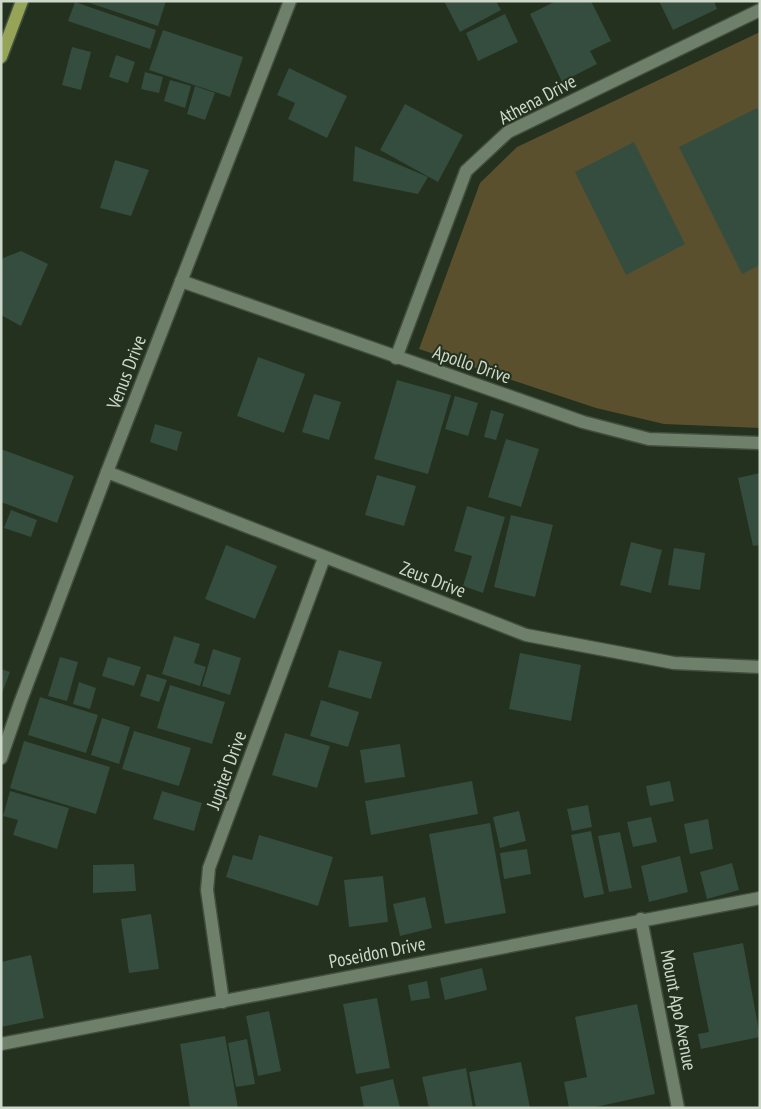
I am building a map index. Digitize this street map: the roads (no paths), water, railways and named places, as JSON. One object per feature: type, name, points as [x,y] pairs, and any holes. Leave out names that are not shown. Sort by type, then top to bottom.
[{"type":"main road","points":[[1,57],[22,1]]},
{"type":"street","name":"Venus Drive","points":[[1,758],[108,472],[290,1]]},
{"type":"street","name":"Athena Drive","points":[[396,358],[466,171],[508,132],[760,10]]},
{"type":"street","name":"Apollo Drive","points":[[181,281],[583,422],[649,439],[760,443]]},
{"type":"street","name":"Zeus Drive","points":[[108,472],[324,558],[526,635],[674,663],[760,667]]},
{"type":"street","name":"Jupiter Drive","points":[[223,1002],[207,890],[209,868],[324,558]]},
{"type":"street","name":"Poseidon Drive","points":[[1,1044],[641,919],[760,898]]},
{"type":"street","name":"Mount Apo Avenue","points":[[641,919],[678,1108]]}]
